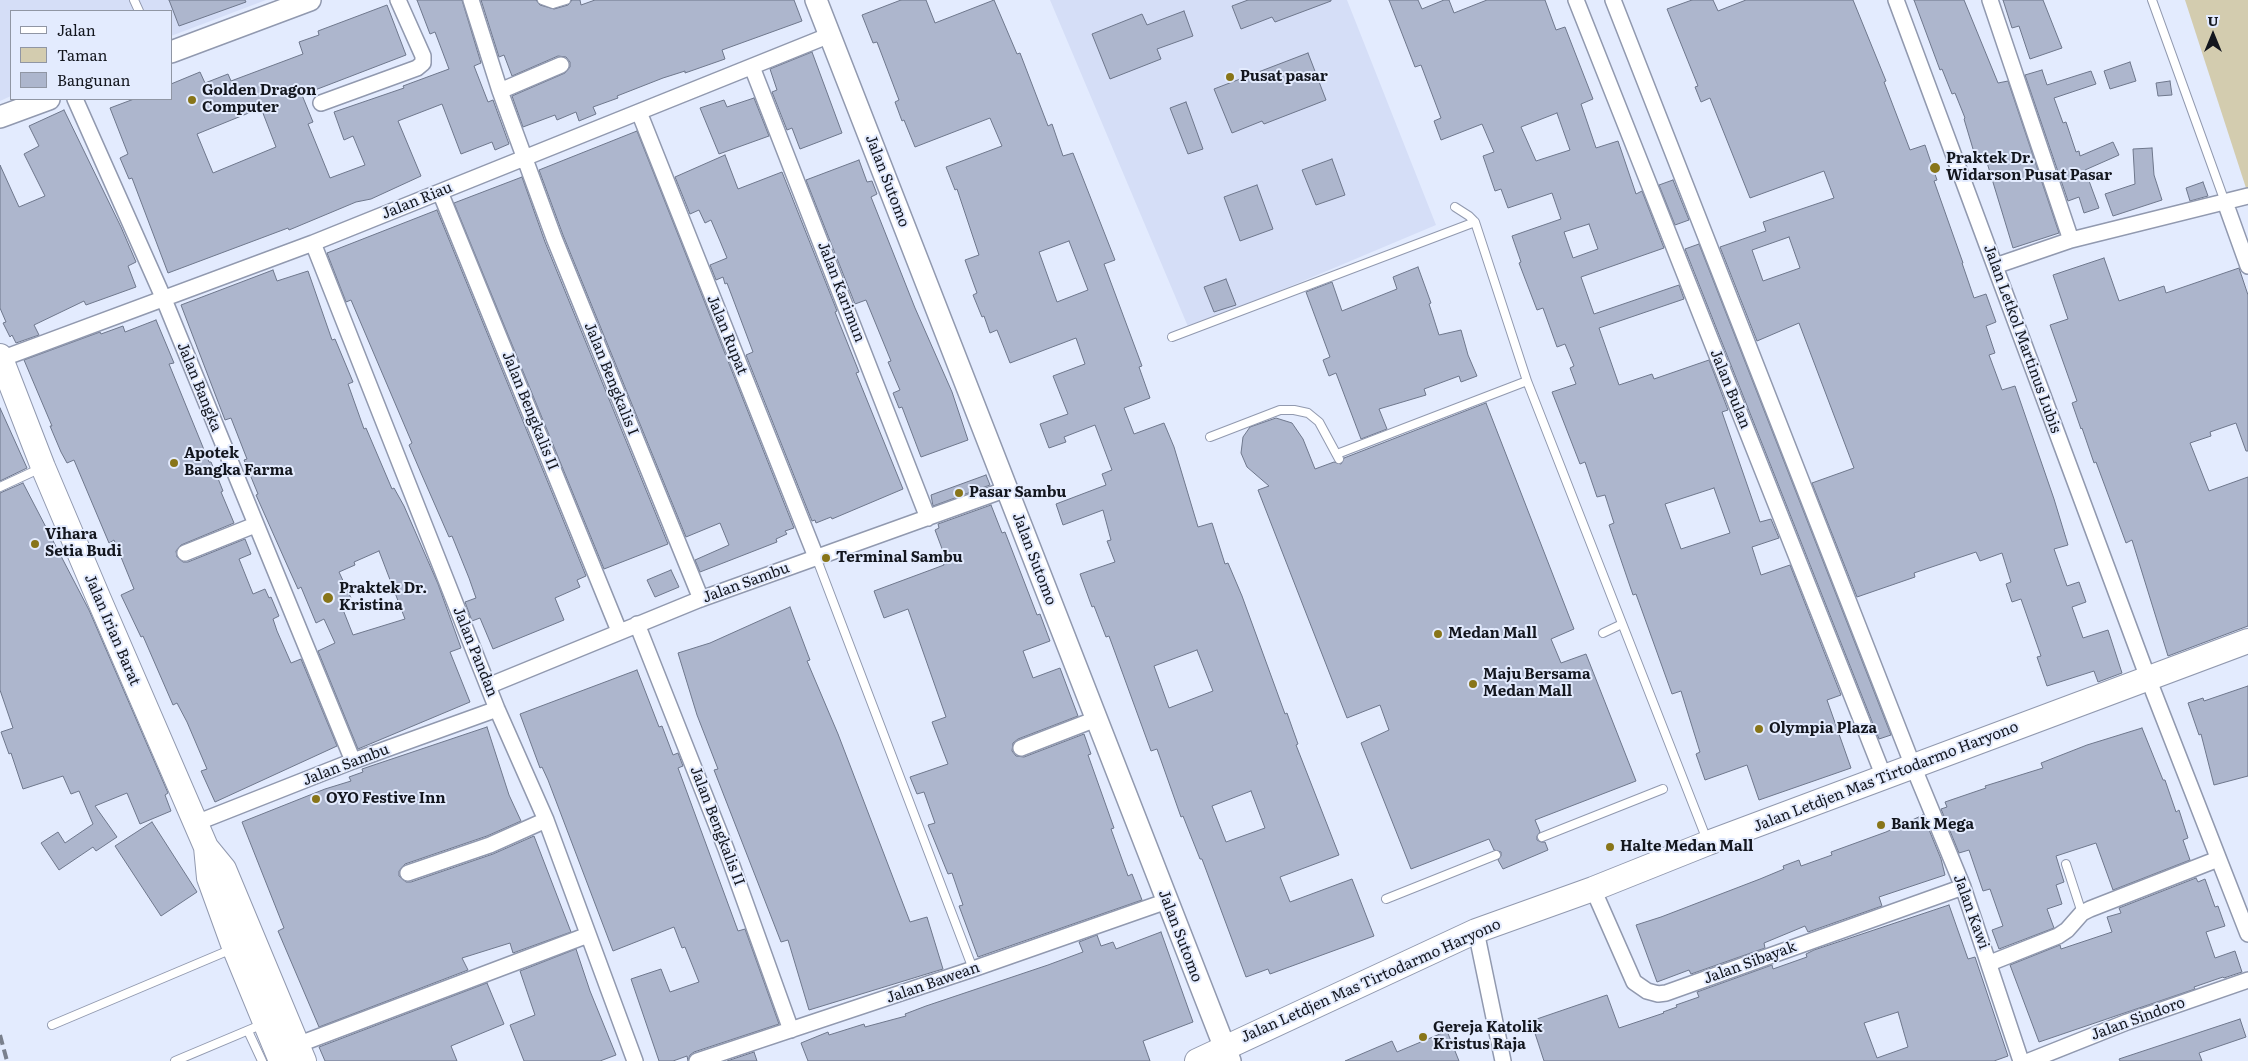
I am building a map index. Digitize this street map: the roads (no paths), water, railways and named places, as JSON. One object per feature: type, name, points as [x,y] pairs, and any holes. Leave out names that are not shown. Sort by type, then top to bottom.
[{"type":"main road","points":[[172,52],[310,0]]},
{"type":"main road","name":"Jalan Sutomo","points":[[816,0],[1227,1055]]},
{"type":"main road","points":[[0,117],[46,100]]},
{"type":"main road","name":"Jalan Irian Barat","points":[[0,358],[43,467],[206,847],[224,869],[266,1022]]},
{"type":"main road","name":"Jalan Letdjen Mas Tirtodarmo Haryono","points":[[1197,1061],[1227,1055],[1476,931],[1593,889],[1708,843],[2248,641]]},
{"type":"main road","name":"Jalan Irian Barat","points":[[206,847],[209,878],[234,948],[266,1022],[294,1056]]},
{"type":"street","points":[[321,103],[418,68],[423,63],[423,56],[398,0]]},
{"type":"street","name":"Jalan Bengkalis I","points":[[471,0],[500,91],[554,238],[701,599]]},
{"type":"street","name":"Jalan Bulan","points":[[1576,0],[1884,777]]},
{"type":"street","points":[[1613,0],[1913,766]]},
{"type":"street","name":"Jalan Letkol Martinus Lubis","points":[[1896,0],[2148,678],[2248,934]]},
{"type":"street","points":[[1990,0],[2071,240]]},
{"type":"street","name":"Jalan Riau","points":[[0,358],[313,243],[830,35]]},
{"type":"street","points":[[500,91],[561,65]]},
{"type":"street","name":"Jalan Karimun","points":[[752,67],[928,518]]},
{"type":"street","name":"Jalan Bangka","points":[[75,100],[163,297],[353,761]]},
{"type":"street","name":"Jalan Rupat","points":[[640,112],[816,558]]},
{"type":"street","name":"Jalan Bengkalis II","points":[[440,192],[620,631]]},
{"type":"street","points":[[1995,266],[2071,240],[2248,196]]},
{"type":"street","points":[[2225,202],[2248,266]]},
{"type":"street","name":"Jalan Pandan","points":[[313,243],[497,710],[546,820],[635,1061]]},
{"type":"street","name":"Jalan Sambu","points":[[488,686],[701,599],[1007,489]]},
{"type":"street","points":[[185,553],[255,525]]},
{"type":"street","name":"Jalan Bengkalis II","points":[[637,624],[726,849],[791,1030]]},
{"type":"street","name":"Jalan Sambu","points":[[196,823],[353,761],[497,710]]},
{"type":"street","points":[[1021,748],[1096,719]]},
{"type":"street","name":"Jalan Kawi","points":[[1913,766],[1963,887],[1990,963],[2021,1061]]},
{"type":"street","points":[[408,873],[490,845],[546,820]]},
{"type":"street","points":[[1990,963],[2058,936],[2082,913],[2218,859]]},
{"type":"street","name":"Jalan Sibayak","points":[[1593,889],[1634,982],[1647,991],[1658,994],[1666,993],[1963,887]]},
{"type":"street","name":"Jalan Bawean","points":[[697,1061],[973,969],[1167,901]]},
{"type":"street","points":[[1476,931],[1503,1061]]},
{"type":"street","points":[[294,1056],[588,935]]},
{"type":"street","name":"Jalan Sindoro","points":[[2030,1061],[2127,1022],[2248,980]]},
{"type":"lane","points":[[542,0],[553,4],[566,0]]},
{"type":"lane","points":[[2152,0],[2225,202]]},
{"type":"lane","points":[[1455,207],[1475,222],[1527,381],[1708,843]]},
{"type":"lane","points":[[1172,337],[1475,222]]},
{"type":"lane","points":[[1210,438],[1280,410],[1294,410],[1308,413],[1319,422],[1338,457],[1527,381]]},
{"type":"lane","points":[[0,487],[43,467]]},
{"type":"lane","points":[[816,558],[973,969]]},
{"type":"lane","points":[[1603,633],[1622,624]]},
{"type":"lane","points":[[1542,837],[1664,789]]},
{"type":"lane","points":[[1386,899],[1496,855]]},
{"type":"lane","points":[[2066,864],[2082,913]]},
{"type":"lane","points":[[52,1025],[234,948]]},
{"type":"lane","points":[[175,1061],[266,1022],[262,1061]]},
{"type":"railway","points":[[0,1035],[7,1061]]},
{"type":"place","name":"Pusat pasar","points":[[1230,77]]},
{"type":"place","name":"Golden Dragon Computer","points":[[192,100]]},
{"type":"place","name":"Praktek Dr. Widarson Pusat Pasar","points":[[1935,168]]},
{"type":"place","name":"Apotek Bangka Farma","points":[[174,463]]},
{"type":"place","name":"Pasar Sambu","points":[[959,493]]},
{"type":"place","name":"Vihara Setia Budi","points":[[35,544]]},
{"type":"place","name":"Terminal Sambu","points":[[826,558]]},
{"type":"place","name":"Praktek Dr. Kristina","points":[[328,598]]},
{"type":"place","name":"Medan Mall","points":[[1438,634]]},
{"type":"place","name":"Maju Bersama Medan Mall","points":[[1473,684]]},
{"type":"place","name":"Olympia Plaza","points":[[1759,729]]},
{"type":"place","name":"OYO Festive Inn","points":[[316,799]]},
{"type":"place","name":"Bank Mega","points":[[1881,825]]},
{"type":"place","name":"Halte Medan Mall","points":[[1610,847]]},
{"type":"place","name":"Gereja Katolik Kristus Raja","points":[[1423,1037]]}]
